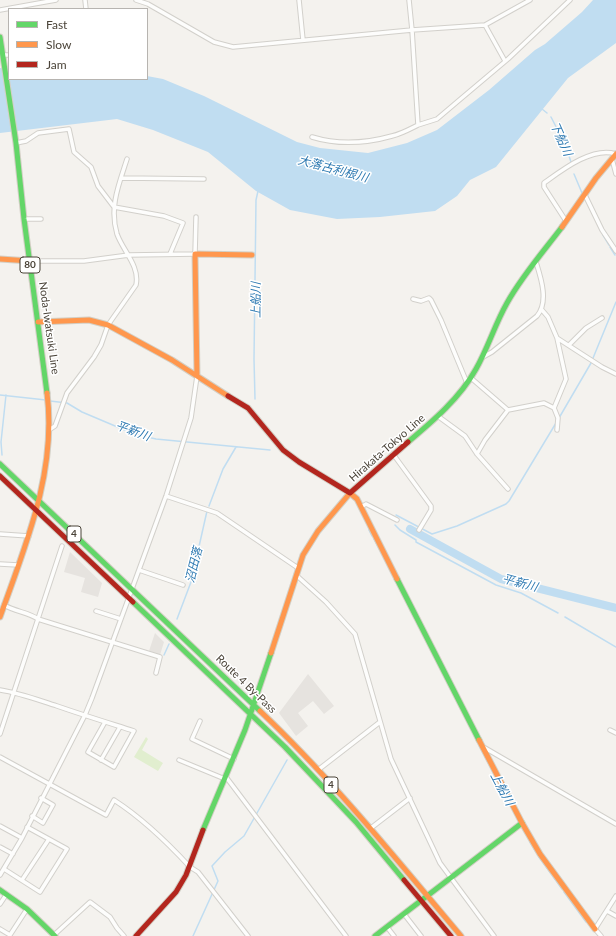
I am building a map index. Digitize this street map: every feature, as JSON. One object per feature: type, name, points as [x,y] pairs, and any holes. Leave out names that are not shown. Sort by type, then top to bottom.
[{"type":"main road","name":"Noda-Iwatsuki Line","points":[[0,37],[15,132],[24,219],[48,404],[49,430],[46,468],[37,510],[0,614]]},
{"type":"main road","name":"Hirakata-Tokyo Line","points":[[38,322],[89,320],[108,325],[128,335],[251,410],[282,450],[350,493],[393,454],[439,416],[471,378],[507,304],[536,262],[616,154]]},
{"type":"main road","points":[[197,376],[195,254],[252,255]]},
{"type":"main road","points":[[0,258],[30,261]]},
{"type":"main road","name":"Route 4 By-Pass","points":[[0,464],[253,704],[318,770],[371,828],[461,936]]},
{"type":"main road","name":"Route 4 By-Pass","points":[[0,476],[251,713],[285,747],[356,822],[451,936]]},
{"type":"main road","points":[[138,936],[176,892],[190,867],[213,804],[234,759],[251,713],[303,555],[310,541],[325,521],[350,493],[361,507],[484,748],[521,824],[540,854],[596,929]]},
{"type":"main road","points":[[375,936],[521,824]]},
{"type":"main road","points":[[0,890],[27,909],[54,935]]},
{"type":"street","points":[[11,8],[56,0]]},
{"type":"street","points":[[136,0],[148,4],[214,42],[233,47],[485,24],[530,0]]},
{"type":"street","points":[[299,0],[303,40]]},
{"type":"street","points":[[408,0],[412,30],[418,125]]},
{"type":"street","points":[[312,136],[322,140],[362,142],[393,136],[418,125],[437,119],[506,61],[570,0]]},
{"type":"street","points":[[485,24],[506,61]]},
{"type":"street","points":[[3,55],[8,55]]},
{"type":"street","points":[[16,143],[26,141],[38,133],[69,129],[74,152],[91,167],[98,186],[114,207],[164,216],[183,223],[170,254]]},
{"type":"street","points":[[566,221],[544,187],[544,183],[564,168],[592,155],[609,152],[616,154]]},
{"type":"street","points":[[49,430],[55,426],[67,393],[87,368],[101,345],[108,325],[136,285],[137,278],[129,255],[117,235],[114,220],[114,207],[127,159]]},
{"type":"street","points":[[612,159],[616,174]]},
{"type":"street","points":[[122,178],[204,179]]},
{"type":"street","points":[[585,195],[602,230],[616,251]]},
{"type":"street","points":[[30,261],[84,261],[129,255],[195,254],[196,217]]},
{"type":"street","points":[[24,219],[41,219]]},
{"type":"street","points":[[482,358],[501,345],[537,316],[542,310],[544,298],[536,262]]},
{"type":"street","points":[[413,299],[421,301],[429,298],[431,300],[441,320],[467,383]]},
{"type":"street","points":[[542,310],[548,317],[557,338],[566,379],[554,408]]},
{"type":"street","points":[[569,345],[586,328],[602,318]]},
{"type":"street","points":[[557,338],[602,367],[616,374]]},
{"type":"street","points":[[0,875],[22,838],[41,798],[85,715],[166,496],[191,418],[197,376]]},
{"type":"street","points":[[471,378],[508,410]]},
{"type":"street","points":[[477,454],[485,440],[508,410],[544,403],[554,408],[558,418],[557,430]]},
{"type":"street","points":[[439,416],[465,436],[477,454],[508,489]]},
{"type":"street","points":[[393,454],[431,506],[431,510],[419,530]]},
{"type":"street","points":[[166,496],[217,513],[298,568]]},
{"type":"street","points":[[361,507],[366,504],[397,520]]},
{"type":"street","points":[[0,534],[29,536]]},
{"type":"street","points":[[0,734],[62,546]]},
{"type":"street","points":[[0,564],[18,566]]},
{"type":"street","points":[[139,570],[183,585]]},
{"type":"street","points":[[296,575],[326,602],[355,634],[391,759],[440,863],[494,936]]},
{"type":"street","points":[[4,606],[14,611],[34,616],[160,657],[156,673]]},
{"type":"street","points":[[96,611],[121,620]]},
{"type":"street","points":[[0,690],[14,692],[134,731],[114,767],[88,752],[104,722]]},
{"type":"street","points":[[0,716],[6,718]]},
{"type":"street","points":[[200,721],[192,739],[234,759]]},
{"type":"street","points":[[318,770],[380,722]]},
{"type":"street","points":[[101,760],[120,726]]},
{"type":"street","points":[[610,730],[616,733]]},
{"type":"street","points":[[484,748],[616,824]]},
{"type":"street","points":[[0,757],[106,815],[114,800],[146,824],[190,867],[198,872],[248,936]]},
{"type":"street","points":[[179,760],[225,778],[255,815],[346,936]]},
{"type":"street","points":[[32,816],[43,823],[52,805],[41,798]]},
{"type":"street","points":[[371,828],[410,798]]},
{"type":"street","points":[[0,826],[22,838]]},
{"type":"street","points":[[4,868],[40,892],[67,849],[27,827]]},
{"type":"street","points":[[22,880],[49,839]]},
{"type":"street","points":[[0,847],[13,854]]},
{"type":"street","points":[[0,904],[6,895]]},
{"type":"street","points":[[601,936],[596,929],[616,896]]},
{"type":"street","points":[[54,935],[90,902],[110,917],[124,936]]},
{"type":"street","points":[[0,929],[10,935],[27,909]]},
{"type":"street","points":[[607,911],[616,916]]},
{"type":"street","points":[[404,914],[421,936]]},
{"type":"street","points":[[387,927],[394,936]]},
{"type":"green space","points":[[146,737],[148,739],[142,750],[163,763],[158,771],[134,757]]},
{"type":"shaded area","points":[[70,552],[102,583],[98,597],[81,592],[85,578],[64,572]]},
{"type":"shaded area","points":[[155,633],[164,642],[160,655],[149,651]]},
{"type":"shaded area","points":[[308,674],[334,706],[324,714],[313,701],[298,713],[308,726],[296,736],[279,713]]},
{"type":"water","name":"大落古利根川","points":[[593,0],[616,0],[616,43],[568,78],[496,167],[470,180],[457,196],[435,211],[380,217],[337,219],[290,210],[256,191],[208,152],[153,130],[117,119],[0,133],[0,68],[8,68],[8,80],[148,80],[148,76],[163,79],[204,96],[297,142],[320,148],[368,153],[407,143],[437,130],[489,90],[582,12]]},
{"type":"waterway","name":"下船川","points":[[542,109],[547,113]]},
{"type":"waterway","name":"下船川","points":[[551,117],[565,144],[571,162]]},
{"type":"waterway","name":"下船川","points":[[574,174],[582,193]]},
{"type":"waterway","name":"上船川","points":[[255,399],[254,359],[256,200],[258,191]]},
{"type":"waterway","name":"下船川","points":[[603,235],[609,245]]},
{"type":"waterway","name":"下船川","points":[[610,247],[615,255]]},
{"type":"waterway","points":[[559,418],[591,363],[616,302]]},
{"type":"waterway","name":"平新川","points":[[0,395],[46,400]]},
{"type":"waterway","points":[[2,455],[1,442],[6,395]]},
{"type":"waterway","name":"平新川","points":[[50,401],[67,403],[82,412],[134,434],[156,439],[270,450]]},
{"type":"waterway","points":[[396,515],[432,534],[457,526],[506,504],[556,423]]},
{"type":"waterway","name":"沼田落","points":[[209,506],[223,469],[236,447]]},
{"type":"waterway","name":"沼田落","points":[[177,619],[191,582],[207,511]]},
{"type":"waterway","points":[[395,525],[416,540],[416,542],[496,585],[521,593],[558,613]]},
{"type":"waterway","name":"平新川","points":[[410,529],[501,579],[616,608]]},
{"type":"waterway","name":"上船川","points":[[369,530],[372,536]]},
{"type":"waterway","name":"上船川","points":[[374,539],[389,567]]},
{"type":"waterway","name":"上船川","points":[[392,574],[398,586]]},
{"type":"waterway","name":"上船川","points":[[400,589],[427,641]]},
{"type":"waterway","points":[[565,617],[616,647]]},
{"type":"waterway","name":"沼田落","points":[[164,655],[169,644]]},
{"type":"waterway","name":"上船川","points":[[471,729],[483,753]]},
{"type":"waterway","name":"上船川","points":[[485,757],[499,783]]},
{"type":"waterway","points":[[193,936],[218,881],[212,866],[225,852],[244,836],[287,760]]},
{"type":"waterway","name":"上船川","points":[[530,842],[536,852]]},
{"type":"waterway","name":"上船川","points":[[539,857],[562,889]]},
{"type":"waterway","name":"上船川","points":[[564,892],[586,922]]},
{"type":"traffic: fast","points":[[0,37],[16,143],[24,219],[47,393]]},
{"type":"traffic: fast","points":[[408,442],[427,426],[454,399],[470,380],[513,293],[562,227]]},
{"type":"traffic: fast","points":[[0,464],[260,711]]},
{"type":"traffic: fast","points":[[397,579],[479,740]]},
{"type":"traffic: fast","points":[[133,602],[285,747],[356,822],[404,880]]},
{"type":"traffic: fast","points":[[203,830],[245,730],[271,653]]},
{"type":"traffic: fast","points":[[375,936],[522,823]]},
{"type":"traffic: fast","points":[[0,890],[27,909],[55,936]]},
{"type":"traffic: slow","points":[[562,227],[596,178],[616,154]]},
{"type":"traffic: slow","points":[[197,376],[195,254],[252,255]]},
{"type":"traffic: slow","points":[[0,259],[30,261]]},
{"type":"traffic: slow","points":[[38,322],[89,320],[108,325],[172,360],[228,396]]},
{"type":"traffic: slow","points":[[0,617],[29,535],[43,479],[48,451],[49,422],[47,393]]},
{"type":"traffic: slow","points":[[271,653],[303,555],[318,531],[350,493],[357,499],[397,579]]},
{"type":"traffic: slow","points":[[260,711],[339,792],[461,936]]},
{"type":"traffic: slow","points":[[479,740],[522,823],[540,854],[595,929]]},
{"type":"traffic: jam","points":[[228,396],[248,408],[283,450],[299,462],[350,493],[408,442]]},
{"type":"traffic: jam","points":[[0,476],[133,602]]},
{"type":"traffic: jam","points":[[136,936],[176,892],[186,875],[203,830]]},
{"type":"traffic: jam","points":[[404,880],[451,936]]}]
